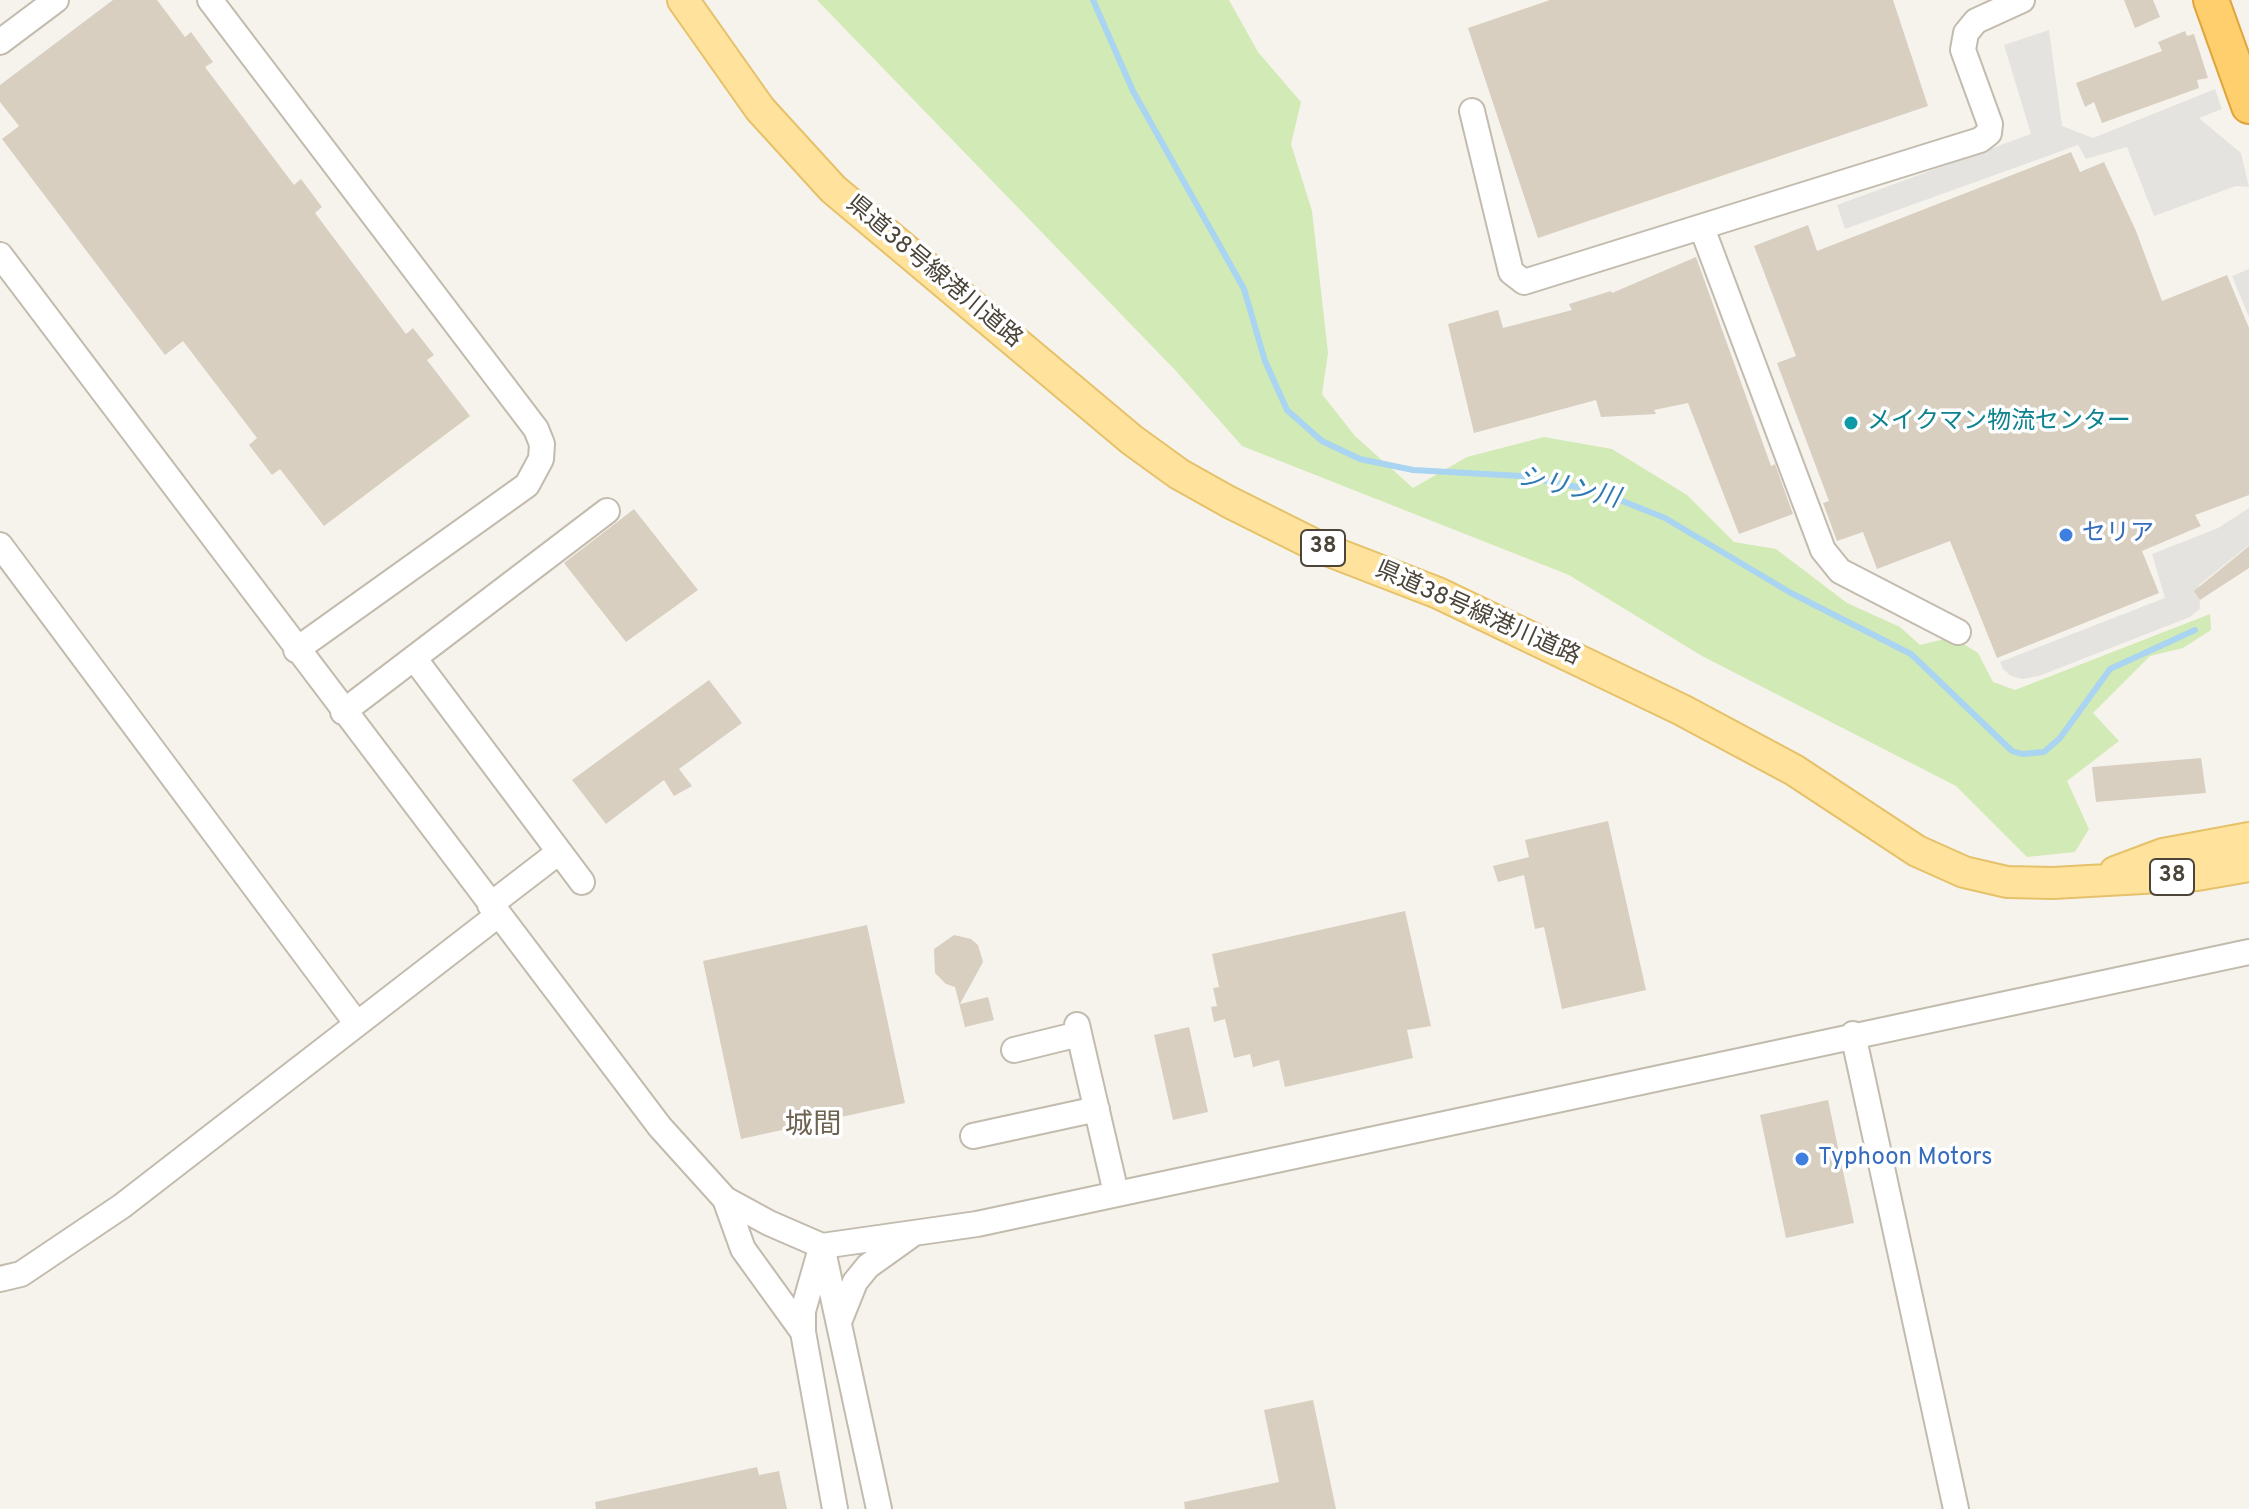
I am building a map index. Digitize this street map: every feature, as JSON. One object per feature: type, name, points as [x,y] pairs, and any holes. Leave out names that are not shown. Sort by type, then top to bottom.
[{"type":"highway","points":[[2211,0],[2249,106]]},
{"type":"main road","name":"県道38号線港川道路","points":[[683,0],[760,109],[833,189],[1132,440],[1179,474],[1319,547],[1438,593],[1740,740],[1794,770],[1939,863],[2007,882],[2197,875],[2249,866]]},
{"type":"main road","name":"県道38号線港川道路","points":[[2095,880],[2163,854],[2249,838]]},
{"type":"lane","points":[[0,42],[56,0]]},
{"type":"lane","points":[[210,0],[536,429],[542,444],[541,459],[527,485],[296,650]]},
{"type":"lane","points":[[1472,111],[1511,272],[1524,282],[1980,140],[1989,133],[1990,124],[1963,50],[1966,33],[1976,21],[2022,0]]},
{"type":"lane","points":[[1702,228],[1823,550],[1840,571],[1958,632]]},
{"type":"lane","points":[[0,255],[660,1127],[725,1199],[822,1246],[977,1224],[1853,1034],[2249,952]]},
{"type":"lane","points":[[343,712],[607,511]]},
{"type":"lane","points":[[0,545],[357,1024]]},
{"type":"lane","points":[[414,658],[582,882]]},
{"type":"lane","points":[[0,1279],[21,1274],[122,1206],[357,1024],[559,852]]},
{"type":"lane","points":[[1014,1050],[1078,1030],[1116,1193]]},
{"type":"lane","points":[[1853,1034],[1956,1509]]},
{"type":"lane","points":[[973,1136],[1097,1109]]},
{"type":"lane","points":[[725,1199],[743,1249],[803,1332]]},
{"type":"lane","points":[[839,1324],[855,1282],[868,1266],[914,1232]]},
{"type":"lane","points":[[822,1246],[879,1509]]},
{"type":"lane","points":[[822,1246],[803,1311],[803,1332],[835,1509]]},
{"type":"green space","points":[[817,0],[1229,0],[1258,52],[1301,102],[1291,144],[1312,211],[1328,353],[1322,394],[1355,436],[1413,488],[1467,457],[1544,437],[1612,449],[1687,495],[1734,542],[1776,549],[1847,603],[1900,627],[1920,645],[1953,637],[1978,653],[1993,682],[2015,690],[2210,614],[2211,630],[2183,648],[2150,656],[2093,713],[2119,741],[2067,781],[2089,829],[2075,852],[2027,857],[1956,786],[1702,656],[1569,575],[1242,446],[1176,371]]},
{"type":"shaded area","points":[[2049,30],[2062,126],[2093,138],[2215,89],[2222,109],[2199,118],[2241,153],[2249,187],[2236,186],[2154,216],[2127,147],[2086,159],[2078,145],[1845,229],[1837,205],[2031,134],[2004,45]]},
{"type":"shaded area","points":[[2249,269],[2249,317],[2232,276]]},
{"type":"shaded area","points":[[2249,508],[2249,545],[2199,585],[2200,609],[2190,617],[2039,676],[2022,679],[2011,676],[2003,669],[2000,662],[2165,598],[2152,554],[2218,528]]},
{"type":"building","points":[[113,0],[157,0],[185,37],[191,32],[213,62],[205,67],[294,185],[301,179],[322,207],[315,213],[406,334],[413,328],[434,355],[427,360],[470,416],[324,526],[280,469],[272,475],[249,445],[257,438],[183,341],[165,355],[2,139],[19,126],[0,102],[0,85]]},
{"type":"building","points":[[1550,0],[1893,0],[1928,106],[1538,238],[1468,28]]},
{"type":"building","points":[[2124,0],[2153,0],[2160,17],[2135,28]]},
{"type":"building","points":[[2185,31],[2187,36],[2194,34],[2208,78],[2197,80],[2199,88],[2102,123],[2094,102],[2085,107],[2076,83],[2162,51],[2158,42]]},
{"type":"building","points":[[2071,152],[2080,172],[2104,162],[2136,231],[2162,301],[2227,275],[2249,328],[2249,495],[2195,515],[2201,526],[2142,551],[2159,593],[1997,658],[1950,541],[1877,569],[1863,532],[1837,541],[1823,503],[1829,501],[1777,363],[1796,356],[1754,246],[1808,225],[1817,251]]},
{"type":"building","points":[[1696,257],[1771,466],[1775,464],[1793,514],[1739,534],[1688,403],[1654,410],[1656,414],[1601,417],[1596,400],[1474,433],[1448,324],[1498,310],[1503,328],[1572,310],[1569,304],[1612,293]]},
{"type":"building","points":[[634,509],[698,590],[626,642],[564,563]]},
{"type":"building","points":[[2249,546],[2249,568],[2200,600],[2194,591]]},
{"type":"building","points":[[709,680],[742,723],[679,769],[692,786],[674,796],[664,780],[606,824],[572,780]]},
{"type":"building","points":[[2201,758],[2206,793],[2096,802],[2092,767]]},
{"type":"building","points":[[1608,821],[1646,990],[1562,1009],[1544,927],[1535,929],[1524,875],[1498,882],[1493,866],[1529,857],[1525,840]]},
{"type":"building","points":[[1405,911],[1431,1026],[1407,1030],[1413,1058],[1285,1087],[1279,1060],[1253,1067],[1250,1054],[1234,1058],[1225,1019],[1214,1022],[1211,1007],[1217,1006],[1213,988],[1219,987],[1212,954]]},
{"type":"building","points":[[867,925],[905,1103],[741,1139],[703,961]]},
{"type":"building","points":[[954,935],[971,939],[978,945],[983,962],[960,1004],[988,997],[994,1020],[965,1027],[955,987],[946,984],[935,973],[934,949]]},
{"type":"building","points":[[1189,1027],[1208,1112],[1173,1120],[1154,1035]]},
{"type":"building","points":[[1828,1100],[1854,1223],[1786,1238],[1760,1115]]},
{"type":"building","points":[[1313,1400],[1336,1509],[1185,1509],[1184,1502],[1279,1482],[1264,1410]]},
{"type":"building","points":[[757,1467],[759,1475],[779,1471],[787,1509],[596,1509],[595,1502]]},
{"type":"waterway","name":"シリン川","points":[[1093,0],[1133,91],[1244,289],[1265,361],[1287,410],[1322,441],[1360,459],[1413,470],[1521,476],[1597,491],[1665,518],[1791,593],[1911,654],[2012,751],[2022,754],[2044,752],[2060,738],[2110,669],[2195,630]]},
{"type":"place","name":"メイクマン物流センター","points":[[1851,423]]},
{"type":"place","name":"セリア","points":[[2066,535]]},
{"type":"place","name":"Typhoon Motors","points":[[1802,1159]]},
{"type":"district","name":"城間","points":[[813,1127]]}]
